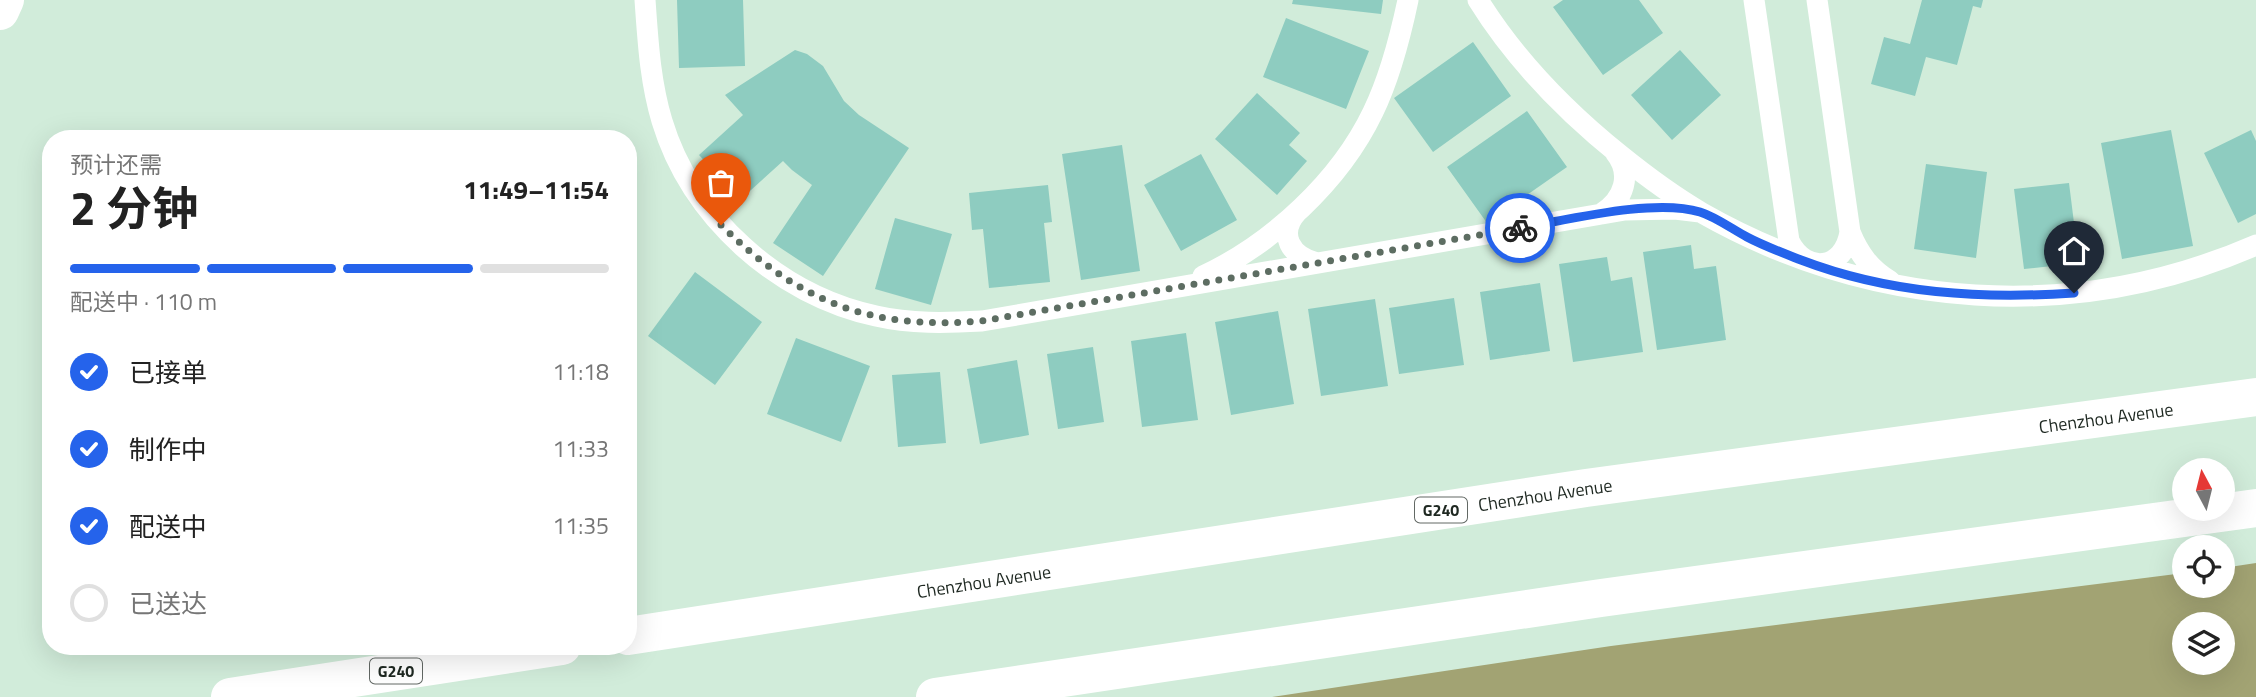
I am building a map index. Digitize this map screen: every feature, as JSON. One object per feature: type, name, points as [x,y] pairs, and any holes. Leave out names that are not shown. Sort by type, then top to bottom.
[{"type":"main road","points":[[0,11],[5,0]]},
{"type":"main road","name":"Chenzhou Avenue","points":[[637,635],[1586,488],[2256,397]]},
{"type":"main road","points":[[935,697],[1601,598],[2256,509]]},
{"type":"main road","name":"G240","points":[[230,697],[503,655]]},
{"type":"lane","points":[[645,0],[652,85],[678,160],[697,194],[721,225],[749,253],[778,275],[841,306],[876,316],[911,322],[982,321],[1601,214],[1649,208],[1700,212]]},
{"type":"lane","points":[[1403,25],[1408,0]]},
{"type":"lane","points":[[1179,287],[1242,255],[1299,211],[1327,181],[1373,113],[1407,12],[1417,0]]},
{"type":"lane","points":[[1478,0],[1498,32],[1531,74],[1568,112],[1608,146],[1653,181],[1700,212],[1750,238],[1813,264],[1912,289],[2020,297],[2128,285],[2181,272],[2256,245]]},
{"type":"lane","points":[[1754,0],[1789,241],[1802,259],[1813,264],[1824,264],[1843,253],[1849,243],[1850,232],[1817,0]]},
{"type":"lane","points":[[1601,214],[1618,200],[1625,177],[1623,165],[1608,146]]},
{"type":"lane","points":[[1299,211],[1289,226],[1290,244],[1296,254],[1317,263]]},
{"type":"lane","points":[[1750,238],[1759,240],[1775,235],[1781,230],[1785,215]]},
{"type":"lane","points":[[1850,232],[1857,249],[1880,275],[1895,284],[1912,289]]},
{"type":"green space","points":[[2256,563],[2256,697],[1272,697],[1611,646],[2172,575],[2172,598],[2235,598],[2235,566]]},
{"type":"building","points":[[677,0],[743,0],[745,66],[679,68]]},
{"type":"building","points":[[1293,0],[1383,0],[1381,14],[1292,4]]},
{"type":"building","points":[[1563,0],[1639,0],[1663,33],[1603,75],[1553,7]]},
{"type":"building","points":[[1922,0],[1983,0],[1981,8],[1973,6],[1957,65],[1926,57],[1915,96],[1871,84],[1884,37],[1910,44]]},
{"type":"building","points":[[1286,18],[1369,51],[1346,109],[1263,77]]},
{"type":"building","points":[[1473,42],[1511,96],[1433,152],[1394,98]]},
{"type":"building","points":[[795,50],[807,54],[823,66],[844,101],[859,115],[909,148],[823,276],[773,243],[812,185],[783,161],[740,200],[699,155],[743,115],[725,95]]},
{"type":"building","points":[[1680,50],[1721,95],[1672,140],[1631,95]]},
{"type":"building","points":[[1257,93],[1300,133],[1289,145],[1307,161],[1277,195],[1215,139]]},
{"type":"building","points":[[1527,111],[1567,167],[1487,223],[1447,167]]},
{"type":"building","points":[[2171,130],[2193,246],[2122,259],[2101,143]]},
{"type":"building","points":[[2251,130],[2256,141],[2256,214],[2238,223],[2204,153]]},
{"type":"building","points":[[1122,145],[1140,271],[1081,280],[1062,154]]},
{"type":"building","points":[[1201,154],[1237,220],[1181,251],[1144,185]]},
{"type":"building","points":[[1926,164],[1987,172],[1976,258],[1914,249]]},
{"type":"building","points":[[2069,183],[2079,263],[2024,269],[2014,189]]},
{"type":"building","points":[[1048,185],[1052,222],[1044,223],[1050,282],[989,288],[983,229],[972,230],[969,193]]},
{"type":"building","points":[[895,218],[952,234],[931,305],[875,289]]},
{"type":"building","points":[[1691,245],[1694,269],[1716,266],[1726,340],[1657,350],[1643,252]]},
{"type":"building","points":[[1607,257],[1611,281],[1632,277],[1643,352],[1573,362],[1559,264]]},
{"type":"building","points":[[695,272],[762,322],[715,385],[648,336]]},
{"type":"building","points":[[1540,283],[1550,351],[1490,360],[1480,292]]},
{"type":"building","points":[[1454,298],[1464,365],[1399,374],[1389,308]]},
{"type":"building","points":[[1375,299],[1388,386],[1321,396],[1308,309]]},
{"type":"building","points":[[1278,311],[1294,404],[1231,415],[1215,322]]},
{"type":"building","points":[[1186,333],[1198,420],[1142,427],[1131,341]]},
{"type":"building","points":[[796,338],[870,366],[841,442],[767,414]]},
{"type":"building","points":[[1093,347],[1104,422],[1058,429],[1047,354]]},
{"type":"building","points":[[1017,360],[1029,435],[980,444],[967,369]]},
{"type":"building","points":[[940,372],[946,443],[898,447],[892,375]]},
{"type":"way so far","points":[[721,225],[749,253],[778,275],[808,292],[841,306],[876,316],[911,322],[946,323],[982,321],[1520,228]]},
{"type":"route","points":[[1520,228],[1625,210],[1675,209],[1700,212],[1750,238],[1813,264],[1912,289],[2020,297],[2074,293]]}]
